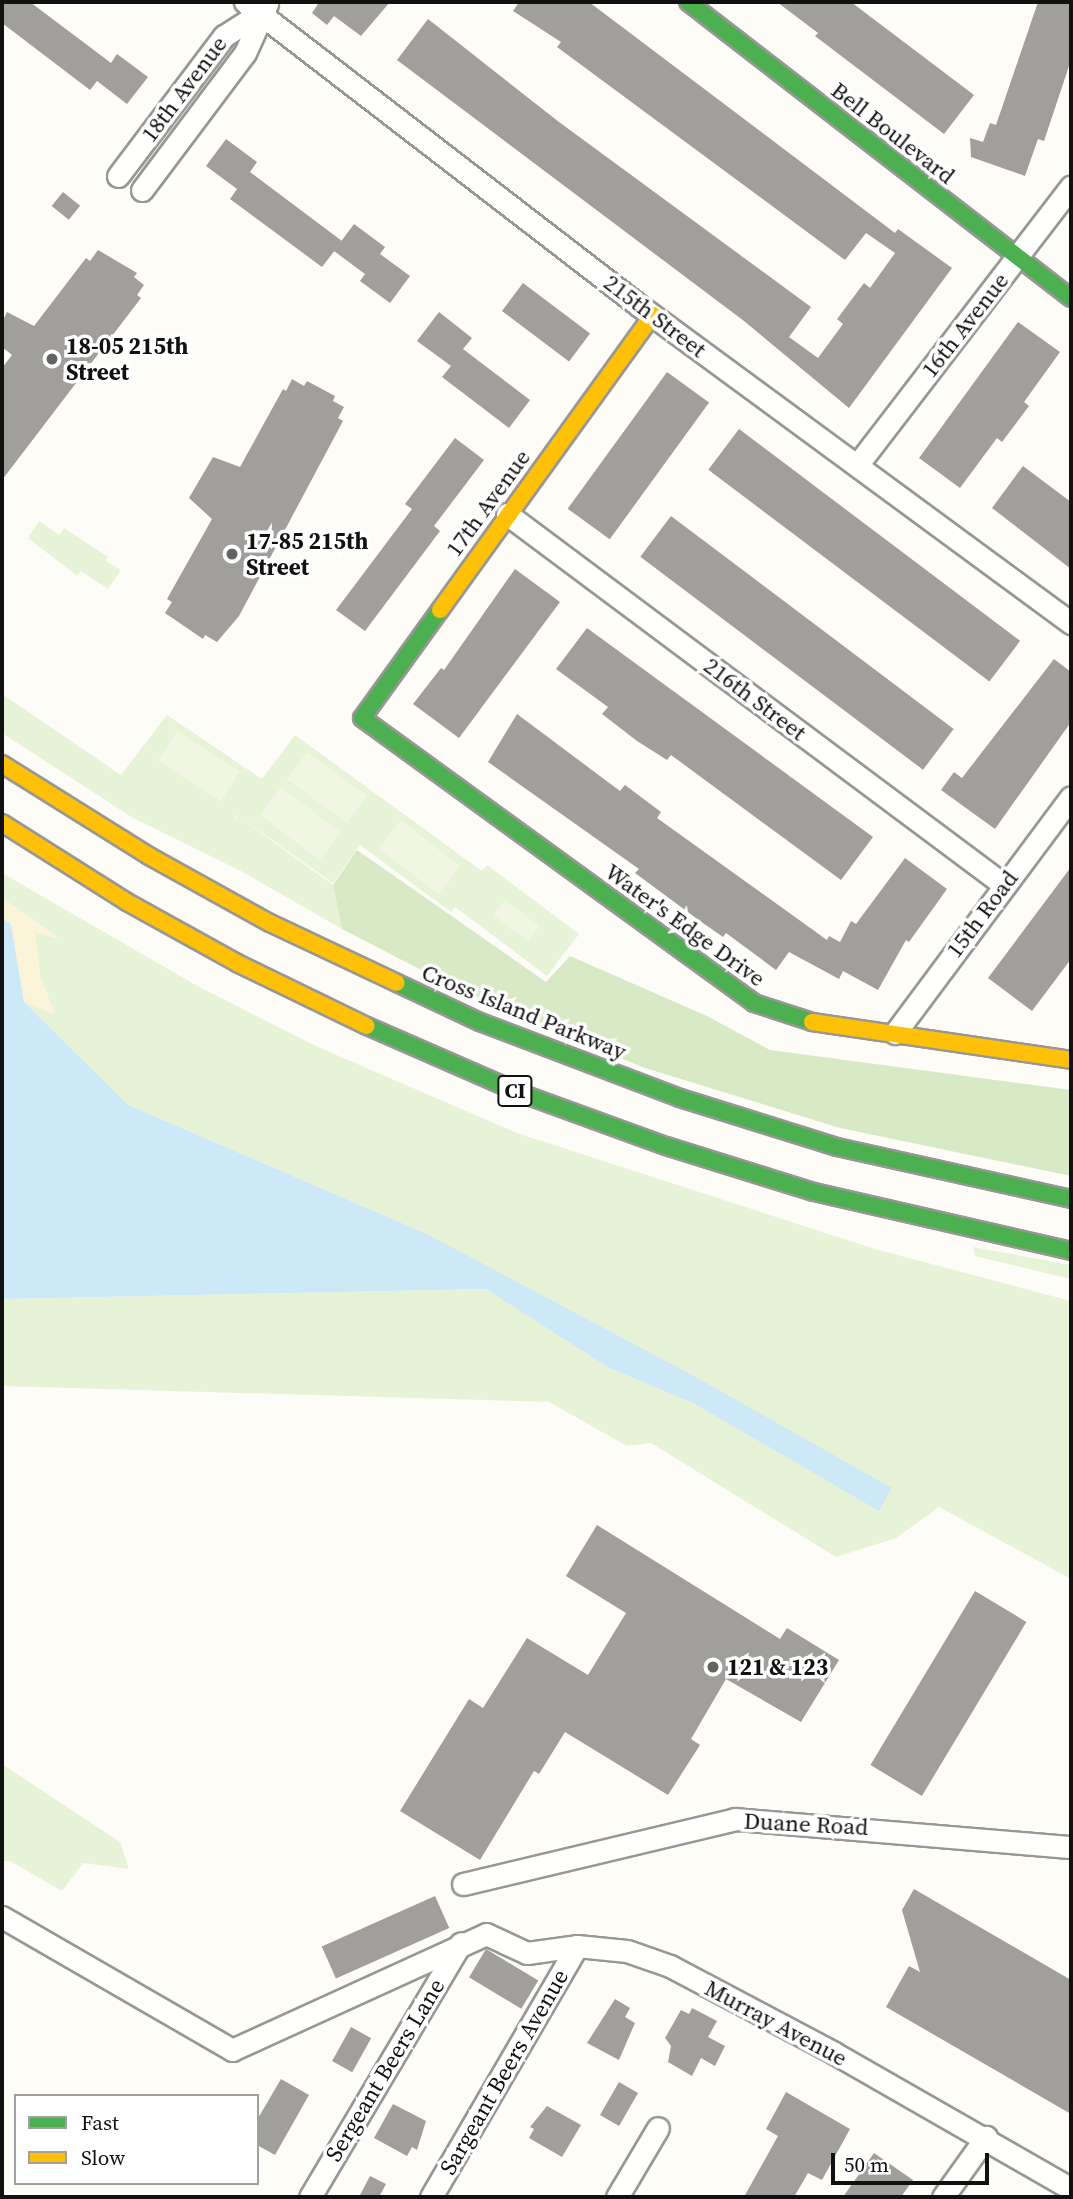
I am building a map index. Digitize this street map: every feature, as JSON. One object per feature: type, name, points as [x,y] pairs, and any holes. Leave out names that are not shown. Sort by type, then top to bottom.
[{"type":"main road","name":"Bell Boulevard","points":[[688,2],[1071,298]]},
{"type":"main road","name":"17th Avenue","points":[[362,718],[653,315]]},
{"type":"main road","name":"Water's Edge Drive","points":[[362,718],[754,1003],[794,1019],[1071,1060]]},
{"type":"main road","name":"Cross Island Parkway","points":[[2,764],[149,856],[270,923],[480,1022],[680,1098],[837,1147],[1071,1199]]},
{"type":"main road","name":"CI","points":[[2,823],[127,902],[237,963],[379,1032],[520,1093],[666,1146],[814,1192],[964,1230],[1071,1251]]},
{"type":"street","name":"18th Avenue","points":[[118,176],[223,36],[258,6]]},
{"type":"street","name":"18th Avenue","points":[[142,190],[245,53],[258,6]]},
{"type":"street","name":"215th Street","points":[[258,6],[653,315],[1071,623]]},
{"type":"street","name":"16th Avenue","points":[[858,464],[1071,186]]},
{"type":"street","name":"216th Street","points":[[507,514],[1004,885]]},
{"type":"street","name":"15th Road","points":[[895,1033],[1071,797]]},
{"type":"street","name":"Duane Road","points":[[463,1884],[735,1819],[1071,1847]]},
{"type":"street","name":"Murray Avenue","points":[[2,1917],[232,2050],[305,2020],[461,1943],[486,1934],[527,1953],[577,1946],[627,1951],[670,1966],[986,2137],[1071,2189]]},
{"type":"street","name":"Sergeant Beers Lane","points":[[310,2197],[461,1943]]},
{"type":"street","name":"Sargeant Beers Avenue","points":[[431,2197],[577,1946]]},
{"type":"street","points":[[617,2197],[658,2128]]},
{"type":"street","points":[[943,2197],[986,2137]]},
{"type":"green space","points":[[231,41],[238,47],[145,170],[139,170]]},
{"type":"green space","points":[[39,521],[59,535],[64,528],[108,557],[106,561],[121,570],[108,589],[81,571],[77,576],[28,538]]},
{"type":"green space","points":[[2,694],[121,775],[167,715],[262,779],[295,735],[482,871],[487,865],[579,934],[547,976],[455,907],[451,912],[360,845],[333,883],[237,815],[234,821],[238,816],[333,885],[342,929],[241,871],[133,818],[2,733]]},
{"type":"green space","points":[[177,731],[240,772],[221,801],[158,760]]},
{"type":"green space","points":[[307,752],[367,795],[347,823],[287,780]]},
{"type":"green space","points":[[281,787],[341,832],[320,860],[260,815]]},
{"type":"green space","points":[[401,820],[460,866],[438,895],[379,848]]},
{"type":"green space","points":[[357,850],[546,982],[570,956],[707,1016],[770,1050],[1071,1090],[1071,1176],[840,1128],[645,1068],[481,1001],[342,929],[333,885]]},
{"type":"green space","points":[[2,873],[201,988],[318,1047],[517,1133],[875,1249],[1071,1301],[1071,1579],[939,1507],[896,1538],[836,1557],[651,1443],[627,1446],[549,1402],[2,1386],[2,1299],[486,1289],[609,1368],[693,1403],[878,1510],[892,1489],[425,1233],[128,1105],[24,1002],[54,1013],[40,976],[34,931],[57,937],[2,898]]},
{"type":"green space","points":[[505,900],[539,926],[528,941],[494,915]]},
{"type":"green space","points":[[973,1247],[1071,1265],[1071,1279],[975,1256]]},
{"type":"green space","points":[[2,1764],[120,1842],[129,1869],[83,1863],[62,1891],[10,1861],[2,1861]]},
{"type":"sand","points":[[2,898],[59,939],[34,932],[40,976],[55,1014],[24,1002],[11,924],[2,918]]},
{"type":"water","points":[[2,918],[11,924],[24,1002],[128,1105],[425,1233],[692,1375],[892,1488],[879,1511],[693,1403],[609,1368],[486,1289],[2,1299]]},
{"type":"building","points":[[2,2],[30,2],[111,63],[117,54],[148,77],[127,104],[97,81],[90,90],[2,23]]},
{"type":"building","points":[[315,2],[390,2],[361,36],[334,16],[327,25],[312,13],[318,4]]},
{"type":"building","points":[[519,2],[589,2],[895,233],[898,229],[952,268],[849,408],[744,321],[397,60],[428,19],[559,122],[811,307],[789,337],[818,358],[843,324],[837,319],[864,283],[870,288],[895,253],[866,233],[845,260],[557,47],[561,42],[513,11]]},
{"type":"building","points":[[777,2],[851,2],[974,95],[944,134],[815,36],[818,33]]},
{"type":"building","points":[[1038,2],[1071,2],[1071,60],[1044,141],[1038,139],[1025,176],[971,157],[970,138],[983,142],[990,123],[996,125]]},
{"type":"building","points":[[226,139],[257,162],[250,172],[342,241],[322,267],[230,199],[237,189],[206,166]]},
{"type":"building","points":[[63,192],[80,206],[69,220],[52,206]]},
{"type":"building","points":[[354,224],[385,247],[380,254],[410,276],[390,303],[360,281],[365,274],[334,251]]},
{"type":"building","name":"18-05 215th Street","points":[[98,250],[137,273],[134,277],[144,285],[137,295],[141,298],[2,480],[2,368],[12,355],[2,347],[2,322],[7,312],[34,326],[86,258],[90,261]]},
{"type":"building","points":[[523,283],[590,334],[569,362],[502,311]]},
{"type":"building","points":[[439,312],[472,338],[463,349],[530,400],[509,428],[442,377],[451,366],[417,341]]},
{"type":"building","points":[[1018,322],[1060,352],[1024,402],[1029,406],[1002,442],[997,438],[960,488],[919,458]]},
{"type":"building","points":[[667,372],[709,403],[610,539],[568,509]]},
{"type":"building","name":"17-85 215th Street","points":[[292,379],[304,386],[307,381],[335,396],[333,401],[344,407],[338,418],[343,421],[239,616],[217,642],[205,635],[203,639],[165,613],[172,602],[167,599],[212,519],[189,498],[213,457],[240,467],[283,389],[286,391]]},
{"type":"building","points":[[739,429],[1020,641],[989,682],[708,470]]},
{"type":"building","points":[[455,438],[484,460],[434,526],[440,531],[365,631],[336,610],[412,509],[405,504]]},
{"type":"building","points":[[1023,466],[1071,502],[1071,569],[992,508]]},
{"type":"building","points":[[671,516],[954,729],[923,770],[640,557]]},
{"type":"building","points":[[515,569],[560,602],[459,738],[413,704],[441,668],[444,670]]},
{"type":"building","points":[[587,628],[873,837],[841,880],[671,755],[667,760],[637,741],[602,714],[608,707],[556,669]]},
{"type":"building","points":[[1054,659],[1071,672],[1071,722],[995,829],[941,790],[954,772],[962,778]]},
{"type":"building","points":[[517,714],[620,791],[625,785],[661,812],[657,818],[827,940],[829,936],[840,942],[851,921],[856,924],[905,858],[947,889],[909,942],[906,940],[878,990],[843,971],[839,979],[789,952],[776,970],[726,933],[723,937],[700,921],[635,873],[639,869],[488,762]]},
{"type":"building","points":[[1071,867],[1071,959],[1032,1011],[988,978]]},
{"type":"building","name":"121 & 123","points":[[597,1525],[780,1639],[787,1628],[839,1660],[801,1722],[726,1679],[691,1739],[700,1745],[668,1795],[565,1732],[539,1774],[534,1771],[480,1860],[400,1811],[469,1699],[483,1708],[527,1638],[588,1675],[626,1613],[566,1576]]},
{"type":"building","points":[[975,1591],[1026,1622],[922,1796],[870,1765]]},
{"type":"building","points":[[914,1889],[1071,1980],[1071,2114],[886,2007],[909,1966],[920,1972],[902,1910]]},
{"type":"building","points":[[435,1896],[449,1928],[336,1978],[322,1946]]},
{"type":"building","points":[[486,1949],[538,1980],[521,2009],[469,1977]]},
{"type":"building","points":[[615,1999],[630,2008],[625,2017],[635,2023],[619,2060],[587,2043]]},
{"type":"building","points":[[692,2008],[717,2021],[708,2037],[725,2046],[715,2066],[701,2058],[692,2076],[668,2062],[671,2046],[665,2038],[681,2010],[689,2014]]},
{"type":"building","points":[[351,2027],[371,2038],[352,2072],[332,2061]]},
{"type":"building","points":[[281,2079],[309,2095],[275,2155],[259,2146],[259,2117]]},
{"type":"building","points":[[619,2082],[638,2093],[619,2126],[600,2115]]},
{"type":"building","points":[[786,2092],[850,2129],[822,2180],[808,2173],[794,2197],[744,2197],[778,2136],[766,2129]]},
{"type":"building","points":[[393,2104],[426,2121],[417,2150],[412,2147],[407,2156],[374,2138]]},
{"type":"building","points":[[547,2106],[581,2125],[562,2157],[529,2138],[534,2129],[530,2127]]},
{"type":"building","points":[[874,2153],[913,2180],[901,2197],[843,2197]]},
{"type":"building","points":[[370,2176],[386,2184],[379,2197],[359,2197]]},
{"type":"traffic: fast","points":[[688,2],[1071,298]]},
{"type":"traffic: fast","points":[[440,610],[362,718],[754,1003],[812,1022]]},
{"type":"traffic: fast","points":[[397,983],[480,1022],[680,1098],[837,1147],[1071,1199]]},
{"type":"traffic: fast","points":[[367,1026],[520,1093],[666,1146],[814,1192],[1071,1251]]},
{"type":"traffic: slow","points":[[440,610],[653,315]]},
{"type":"traffic: slow","points":[[2,764],[149,856],[270,923],[397,983]]},
{"type":"traffic: slow","points":[[2,823],[127,902],[237,963],[367,1026]]},
{"type":"traffic: slow","points":[[812,1022],[1071,1060]]},
{"type":"place","name":"18-05 215th Street","points":[[52,359]]},
{"type":"place","name":"17-85 215th Street","points":[[232,554]]},
{"type":"place","name":"121 & 123","points":[[713,1667]]}]
